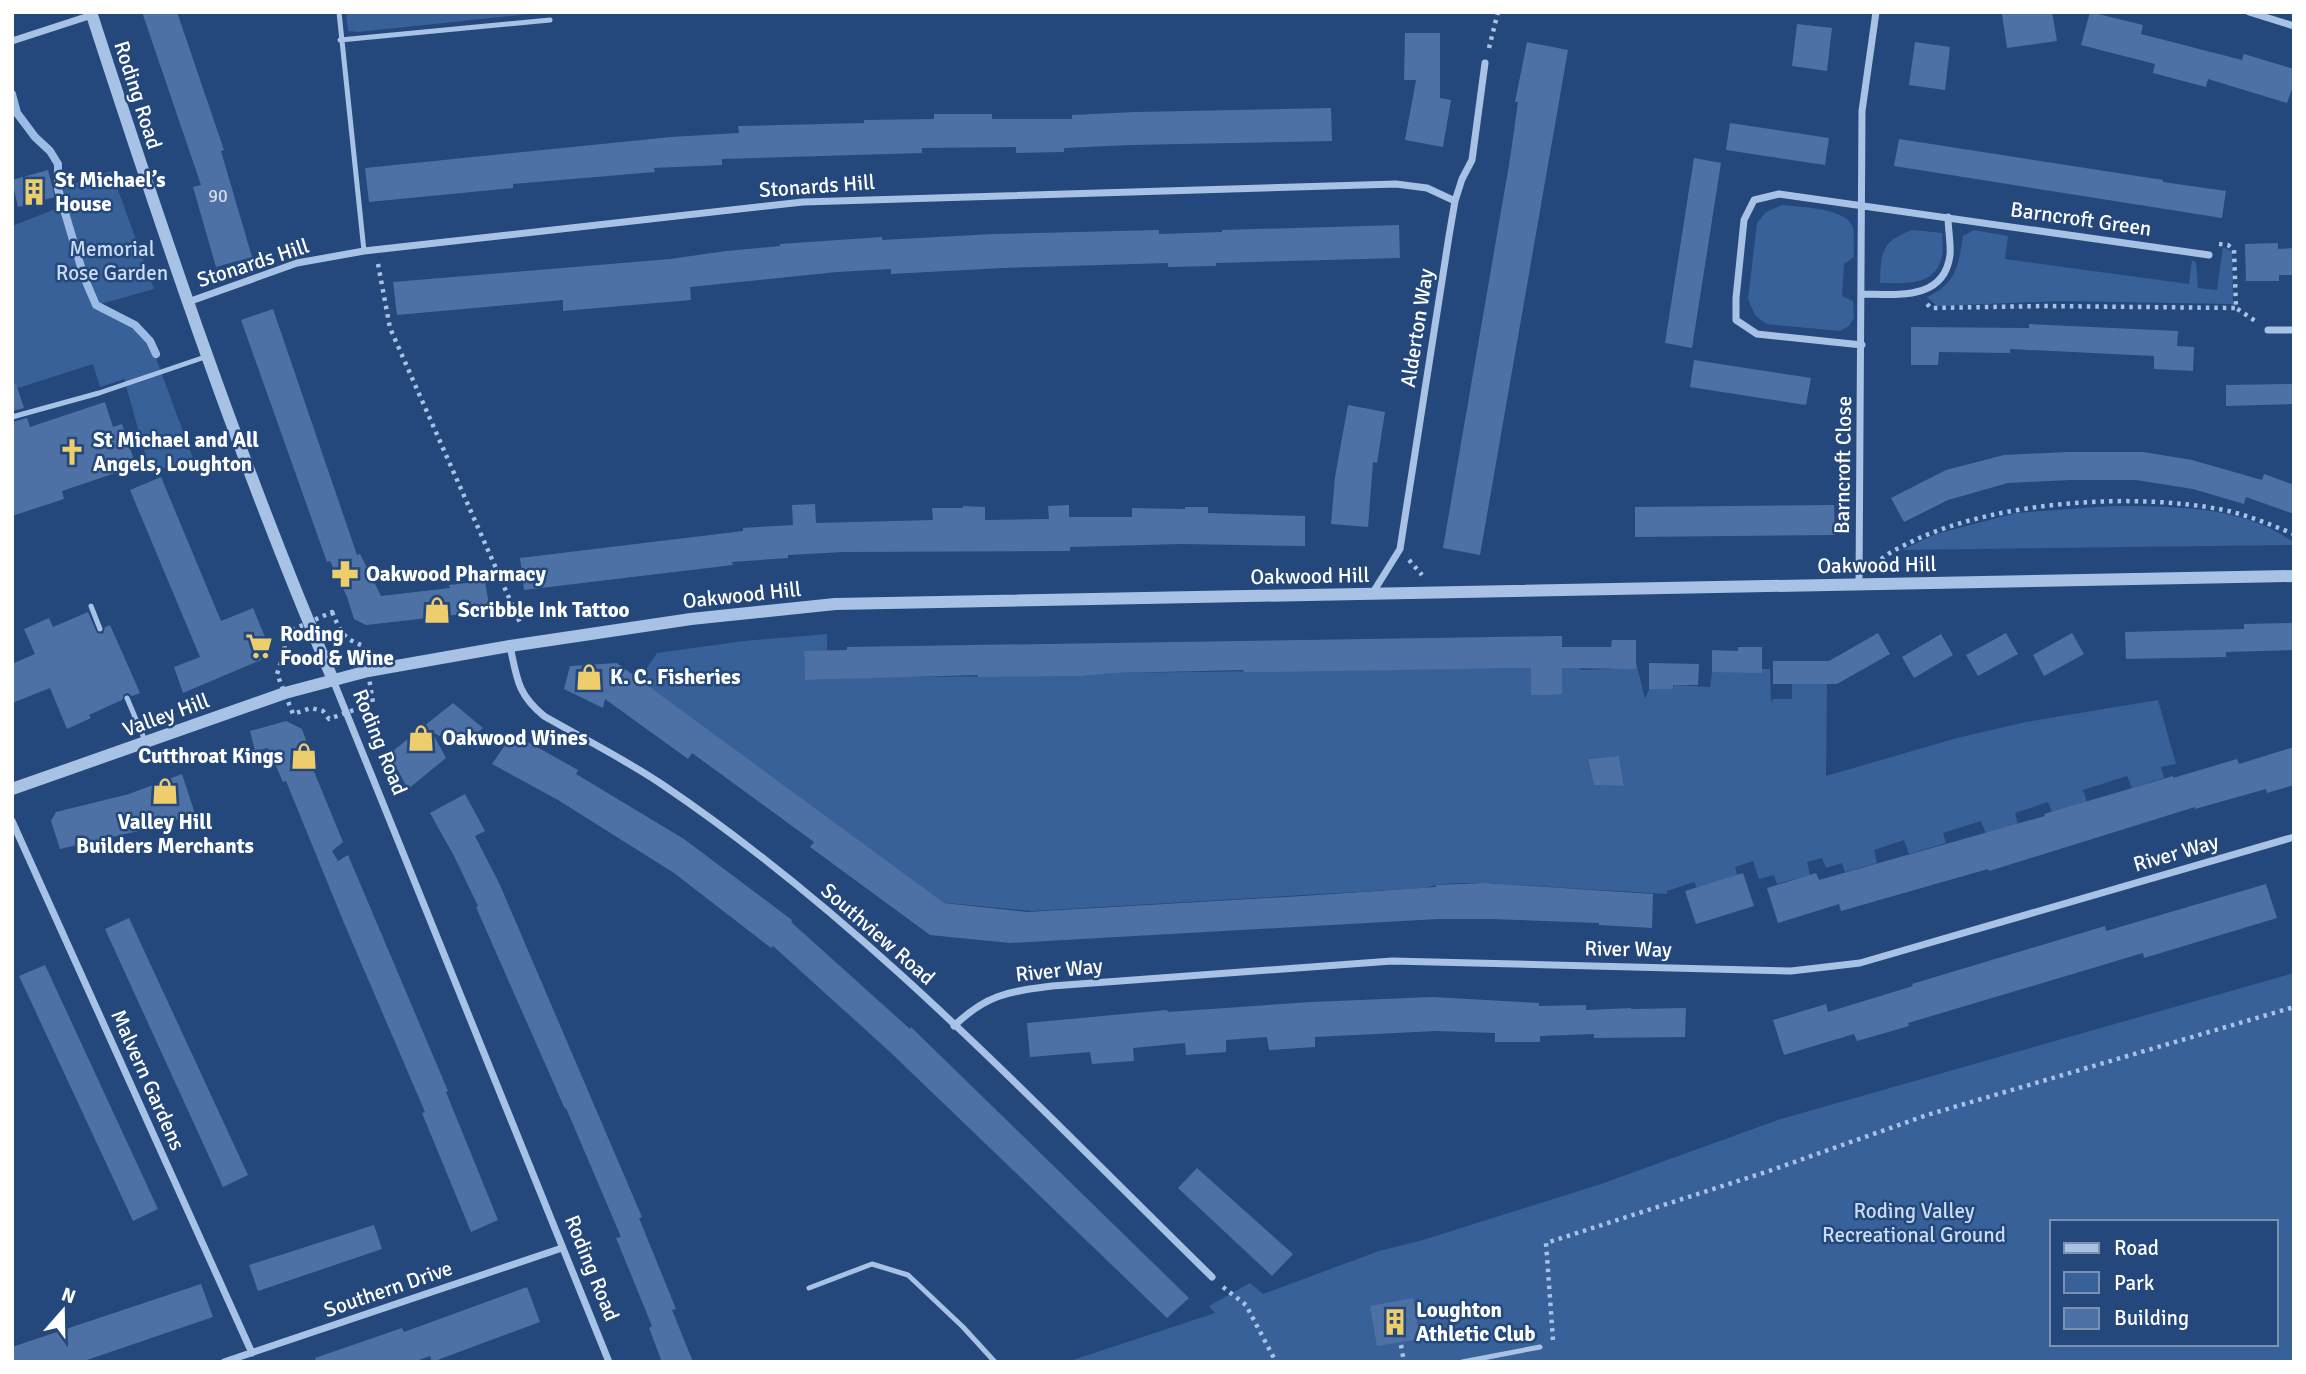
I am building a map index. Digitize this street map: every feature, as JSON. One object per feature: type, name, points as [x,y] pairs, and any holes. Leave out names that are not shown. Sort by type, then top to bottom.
[{"type":"street","name":"Barncroft Close","points":[[1859,585],[1862,111],[1876,12]]},
{"type":"street","points":[[2249,12],[2294,26]]},
{"type":"street","points":[[12,41],[91,14]]},
{"type":"street","name":"Roding Road","points":[[91,14],[237,443],[609,1362]]},
{"type":"street","name":"Alderton Way","points":[[1371,594],[1400,549],[1455,201],[1472,160],[1485,63]]},
{"type":"street","name":"Stonards Hill","points":[[188,302],[297,263],[375,249],[803,202],[1396,184],[1427,188],[1455,201]]},
{"type":"street","points":[[1861,345],[1758,334],[1736,320],[1735,298],[1744,220],[1754,200],[1779,194],[1863,206]]},
{"type":"street","name":"Barncroft Green","points":[[1863,206],[2209,255]]},
{"type":"street","points":[[1861,294],[1916,293],[1934,285],[1945,272],[1950,255],[1948,217]]},
{"type":"street","points":[[2268,330],[2294,330]]},
{"type":"street","name":"Oakwood Hill","points":[[333,680],[405,664],[528,643],[691,619],[835,604],[2294,576]]},
{"type":"street","name":"Southview Road","points":[[510,646],[520,688],[528,703],[544,716],[662,784],[765,860],[872,948],[1212,1278]]},
{"type":"street","name":"Valley Hill","points":[[12,789],[285,693],[333,680]]},
{"type":"street","name":"Malvern Gardens","points":[[12,821],[252,1353]]},
{"type":"street","name":"River Way","points":[[954,1026],[988,999],[1015,991],[1392,961],[1791,971],[1860,963],[2294,837]]},
{"type":"street","name":"Southern Drive","points":[[224,1362],[562,1248]]},
{"type":"lane","points":[[339,12],[364,251]]},
{"type":"lane","points":[[340,40],[550,20]]},
{"type":"lane","points":[[12,416],[99,393],[208,356]]},
{"type":"lane","points":[[91,606],[100,629]]},
{"type":"lane","points":[[127,698],[146,743]]},
{"type":"lane","points":[[809,1288],[872,1264],[908,1275],[963,1327],[995,1362]]},
{"type":"lane","points":[[1462,1362],[1540,1347]]},
{"type":"path","points":[[1485,63],[1498,12]]},
{"type":"path","points":[[2209,255],[2211,242],[2228,245],[2234,250],[2236,308]]},
{"type":"path","points":[[375,249],[390,328],[528,643]]},
{"type":"path","points":[[1916,293],[1931,308],[2236,308],[2268,330]]},
{"type":"path","points":[[1859,585],[1881,559],[1900,547],[1934,531],[2017,509],[2113,503],[2174,504],[2224,510],[2260,520],[2294,534]]},
{"type":"path","points":[[1400,549],[1439,593]]},
{"type":"path","points":[[1540,1347],[1553,1345],[1546,1243],[1769,1171],[1927,1115],[2294,1007]]},
{"type":"path","points":[[1212,1278],[1246,1305],[1276,1362]]},
{"type":"path","points":[[1401,1345],[1404,1362]]},
{"type":"green space","points":[[346,12],[547,12],[358,32],[348,31]]},
{"type":"green space","name":"Memorial Rose Garden","points":[[111,171],[154,289],[97,305],[138,328],[150,342],[194,461],[150,471],[124,379],[100,387],[93,364],[12,390],[12,226],[63,206],[58,189]]},
{"type":"green space","points":[[1782,205],[1833,212],[1849,221],[1853,228],[1854,257],[1844,264],[1842,296],[1853,301],[1854,318],[1849,326],[1840,331],[1766,324],[1755,315],[1748,299],[1757,223],[1766,212]]},
{"type":"green space","points":[[1913,230],[1942,233],[1942,254],[1937,269],[1916,282],[1880,283],[1885,249],[1894,239]]},
{"type":"green space","points":[[1974,230],[2008,236],[2005,259],[2189,284],[2192,260],[2196,263],[2198,288],[2217,290],[2223,247],[2232,252],[2233,304],[2061,301],[1937,306],[1927,297],[1945,286],[1950,279],[1957,265],[1963,236]]},
{"type":"green space","points":[[2112,506],[2187,508],[2225,514],[2269,528],[2294,542],[2294,545],[1902,550],[1936,534],[2016,513]]},
{"type":"green space","points":[[827,634],[827,651],[804,652],[806,680],[1531,668],[1531,695],[1561,694],[1562,656],[1576,657],[1580,670],[1610,669],[1611,662],[1636,662],[1645,699],[1649,689],[1673,689],[1674,685],[1710,687],[1712,672],[1770,669],[1771,703],[1773,699],[1792,699],[1792,684],[1827,684],[1826,776],[1957,738],[2026,722],[2158,700],[2176,764],[2161,767],[2164,778],[2132,788],[2127,776],[2083,790],[2087,802],[2052,812],[2048,802],[2015,813],[2018,824],[1986,834],[1981,821],[1943,833],[1946,843],[1909,854],[1904,840],[1874,850],[1877,863],[1845,872],[1842,863],[1826,868],[1822,858],[1807,862],[1810,875],[1777,884],[1774,875],[1759,879],[1753,861],[1735,867],[1737,875],[1697,888],[1694,882],[1667,891],[1667,894],[1462,883],[1424,888],[1032,911],[938,902],[639,680],[657,653],[744,641]],"holes":[[[1619,756],[1624,786],[1594,785],[1588,759]]]},
{"type":"green space","name":"Roding Valley Recreational Ground","points":[[2294,973],[2294,1362],[1067,1362],[1215,1313],[1209,1306],[1250,1283],[1263,1294],[1379,1251],[1423,1240],[1601,1184],[1781,1119]]},
{"type":"building","points":[[142,12],[177,12],[224,150],[221,151],[252,257],[216,267],[193,187],[201,185]]},
{"type":"building","points":[[2052,12],[2057,41],[2007,48],[2002,14]]},
{"type":"building","points":[[2090,12],[2143,25],[2141,34],[2242,60],[2244,54],[2294,69],[2294,83],[2287,103],[2208,79],[2206,87],[2153,73],[2155,64],[2081,45]]},
{"type":"building","points":[[1797,24],[1832,28],[1827,71],[1792,66]]},
{"type":"building","points":[[1405,33],[1440,33],[1440,98],[1451,100],[1443,147],[1405,140],[1416,80],[1404,80]]},
{"type":"building","points":[[1527,42],[1568,50],[1480,555],[1443,548],[1510,159],[1518,102],[1515,102]]},
{"type":"building","points":[[1915,42],[1950,47],[1945,90],[1909,85]]},
{"type":"building","points":[[1331,108],[1332,141],[1130,145],[1064,148],[1064,152],[1016,153],[1016,147],[922,148],[922,153],[722,159],[722,165],[654,168],[655,172],[513,184],[513,188],[369,202],[365,168],[671,137],[739,133],[738,126],[934,119],[934,114],[992,114],[992,119],[1072,119],[1072,115],[1135,112]]},
{"type":"building","points":[[1730,123],[1829,138],[1825,165],[1726,150]]},
{"type":"building","points":[[1899,139],[2226,191],[2222,218],[1894,166]]},
{"type":"building","points":[[1694,158],[1721,163],[1692,348],[1665,343]]},
{"type":"building","name":"St Michael’s House","points":[[48,170],[55,197],[18,207],[12,180]]},
{"type":"building","points":[[1399,225],[1400,258],[1216,263],[1216,266],[1168,267],[1168,263],[891,274],[891,269],[837,272],[690,287],[691,300],[563,311],[563,300],[397,315],[393,282],[670,259],[780,244],[882,237],[882,240],[1159,230],[1159,234]]},
{"type":"building","points":[[2278,243],[2278,249],[2294,248],[2294,275],[2279,275],[2279,281],[2246,281],[2245,244]]},
{"type":"building","points":[[273,309],[357,555],[360,554],[381,596],[485,581],[490,611],[366,625],[354,619],[330,561],[327,562],[241,320]]},
{"type":"building","points":[[2029,324],[2178,331],[2177,346],[2194,347],[2193,371],[2154,369],[2154,356],[2010,349],[2010,353],[1939,352],[1938,365],[1911,365],[1911,327],[2029,328]]},
{"type":"building","points":[[1694,360],[1811,378],[1806,405],[1690,387]]},
{"type":"building","points":[[16,384],[24,408],[12,411],[12,385]]},
{"type":"building","points":[[2294,384],[2294,404],[2226,406],[2226,385]]},
{"type":"building","name":"St Michael and All Angels, Loughton","points":[[105,402],[113,427],[122,424],[136,466],[62,491],[64,499],[12,516],[12,422],[27,418],[30,427]]},
{"type":"building","points":[[1348,405],[1385,412],[1377,463],[1373,462],[1368,527],[1331,524],[1335,477]]},
{"type":"building","points":[[2143,452],[2192,460],[2262,480],[2264,474],[2294,485],[2294,514],[2246,497],[2244,504],[2193,489],[2136,480],[2008,483],[1948,500],[1904,522],[1891,498],[1946,470],[2004,455]]},
{"type":"building","points":[[161,477],[221,621],[253,608],[267,642],[261,660],[183,693],[174,667],[200,657],[130,490]]},
{"type":"building","points":[[815,504],[816,523],[933,520],[932,508],[963,506],[985,507],[985,520],[1049,519],[1048,506],[1069,505],[1069,517],[1132,517],[1132,508],[1208,507],[1208,513],[1305,516],[1305,546],[1181,544],[1070,547],[1070,551],[844,552],[788,555],[788,558],[732,562],[733,565],[524,590],[520,558],[743,531],[743,528],[793,525],[792,505]]},
{"type":"building","points":[[1834,505],[1835,535],[1635,537],[1635,507]]},
{"type":"building","points":[[88,612],[97,633],[103,634],[105,627],[110,625],[140,693],[132,696],[124,694],[122,700],[89,715],[91,718],[67,729],[50,688],[12,703],[12,664],[35,654],[24,629],[49,618],[53,627]]},
{"type":"building","points":[[2294,623],[2294,650],[2226,652],[2226,657],[2126,659],[2125,632],[2244,629],[2244,624]]},
{"type":"building","points":[[1878,633],[1890,654],[1837,684],[1773,684],[1773,661],[1829,661]]},
{"type":"building","points":[[2006,633],[2018,654],[1978,676],[1966,655]]},
{"type":"building","points":[[2072,633],[2084,654],[2044,676],[2033,655]]},
{"type":"building","points":[[1941,634],[1953,655],[1914,678],[1902,657]]},
{"type":"building","points":[[1562,636],[1562,647],[1611,647],[1612,640],[1636,640],[1636,669],[1562,668],[1562,694],[1548,695],[1531,695],[1531,668],[1264,672],[1243,670],[1082,676],[978,675],[805,680],[804,651],[847,650],[847,647]]},
{"type":"building","points":[[1738,647],[1762,647],[1762,673],[1712,672],[1712,650],[1738,651]]},
{"type":"building","points":[[617,663],[944,903],[1027,912],[1485,883],[1653,894],[1652,928],[1599,923],[1438,919],[1010,943],[930,935],[810,847],[814,842],[692,753],[688,759],[605,699],[603,708],[564,689],[570,666]]},
{"type":"building","points":[[1649,663],[1699,664],[1698,685],[1649,689]]},
{"type":"building","points":[[453,703],[483,728],[460,747],[432,732],[446,758],[408,789],[389,754]]},
{"type":"building","points":[[286,721],[302,729],[316,768],[313,769],[343,842],[332,851],[338,861],[348,855],[448,1091],[446,1092],[498,1220],[471,1232],[422,1113],[425,1112],[286,781],[283,782],[268,748],[255,751],[250,731]]},
{"type":"building","points":[[510,738],[525,747],[528,742],[578,770],[576,774],[684,839],[792,920],[791,922],[910,1029],[911,1027],[1189,1298],[1167,1318],[889,1051],[773,946],[771,948],[674,873],[558,800],[492,764]]},
{"type":"building","points":[[2294,747],[2294,785],[2267,793],[2266,789],[2195,807],[1989,871],[1988,869],[1841,911],[1839,904],[1778,923],[1767,888],[1816,873],[1819,880],[2045,816],[2044,814],[2173,776],[2237,759],[2239,764]]},
{"type":"building","points":[[1619,756],[1624,786],[1594,785],[1588,759]]},
{"type":"building","points":[[182,774],[195,814],[147,829],[60,849],[51,821],[56,812],[129,794]]},
{"type":"building","points":[[465,794],[485,831],[475,836],[500,885],[642,1217],[639,1218],[676,1309],[672,1310],[693,1362],[662,1362],[649,1328],[652,1326],[616,1238],[621,1237],[476,907],[478,906],[430,813]]},
{"type":"building","points":[[1743,873],[1754,906],[1696,924],[1685,891]]},
{"type":"building","points":[[2266,884],[2277,918],[2144,958],[2143,953],[1908,1023],[1909,1026],[1857,1041],[1854,1034],[1784,1055],[1773,1020],[1826,1004],[1828,1012],[2105,926],[2106,931]]},
{"type":"building","points":[[129,918],[248,1175],[223,1187],[105,929]]},
{"type":"building","points":[[45,965],[158,1209],[133,1221],[19,976]]},
{"type":"building","points":[[1433,997],[1539,1003],[1539,1006],[1586,1005],[1586,1010],[1686,1008],[1685,1037],[1594,1038],[1594,1034],[1540,1036],[1540,1042],[1495,1042],[1495,1033],[1436,1031],[1315,1037],[1315,1047],[1269,1050],[1267,1037],[1226,1040],[1226,1052],[1186,1055],[1185,1043],[1133,1048],[1134,1061],[1092,1064],[1090,1052],[1030,1057],[1027,1023],[1167,1010]]},
{"type":"building","points":[[1197,1168],[1293,1254],[1272,1276],[1178,1188]]},
{"type":"building","points":[[374,1225],[382,1249],[258,1291],[249,1265]]},
{"type":"building","points":[[201,1284],[213,1317],[81,1362],[12,1362],[12,1347]]},
{"type":"building","points":[[527,1287],[540,1322],[432,1362],[430,1356],[413,1362],[316,1362],[315,1358],[402,1328],[404,1332]]},
{"type":"building","name":"Loughton Athletic Club","points":[[1413,1298],[1420,1339],[1377,1346],[1370,1306]]},
{"type":"waterway","points":[[12,94],[17,113],[58,164],[58,189],[84,277],[96,305],[135,325],[150,341],[156,354]]},
{"type":"place","name":"St Michael’s House","points":[[34,192]]},
{"type":"place","name":"St Michael and All Angels, Loughton","points":[[72,452]]},
{"type":"place","name":"Oakwood Pharmacy","points":[[345,574]]},
{"type":"place","name":"Scribble Ink Tattoo","points":[[437,610]]},
{"type":"place","name":"Roding Food & Wine","points":[[259,646]]},
{"type":"place","name":"K. C. Fisheries","points":[[589,677]]},
{"type":"place","name":"Oakwood Wines","points":[[421,738]]},
{"type":"place","name":"Cutthroat Kings","points":[[304,756]]},
{"type":"place","name":"Valley Hill Builders Merchants","points":[[165,791]]},
{"type":"place","name":"Loughton Athletic Club","points":[[1395,1322]]}]
